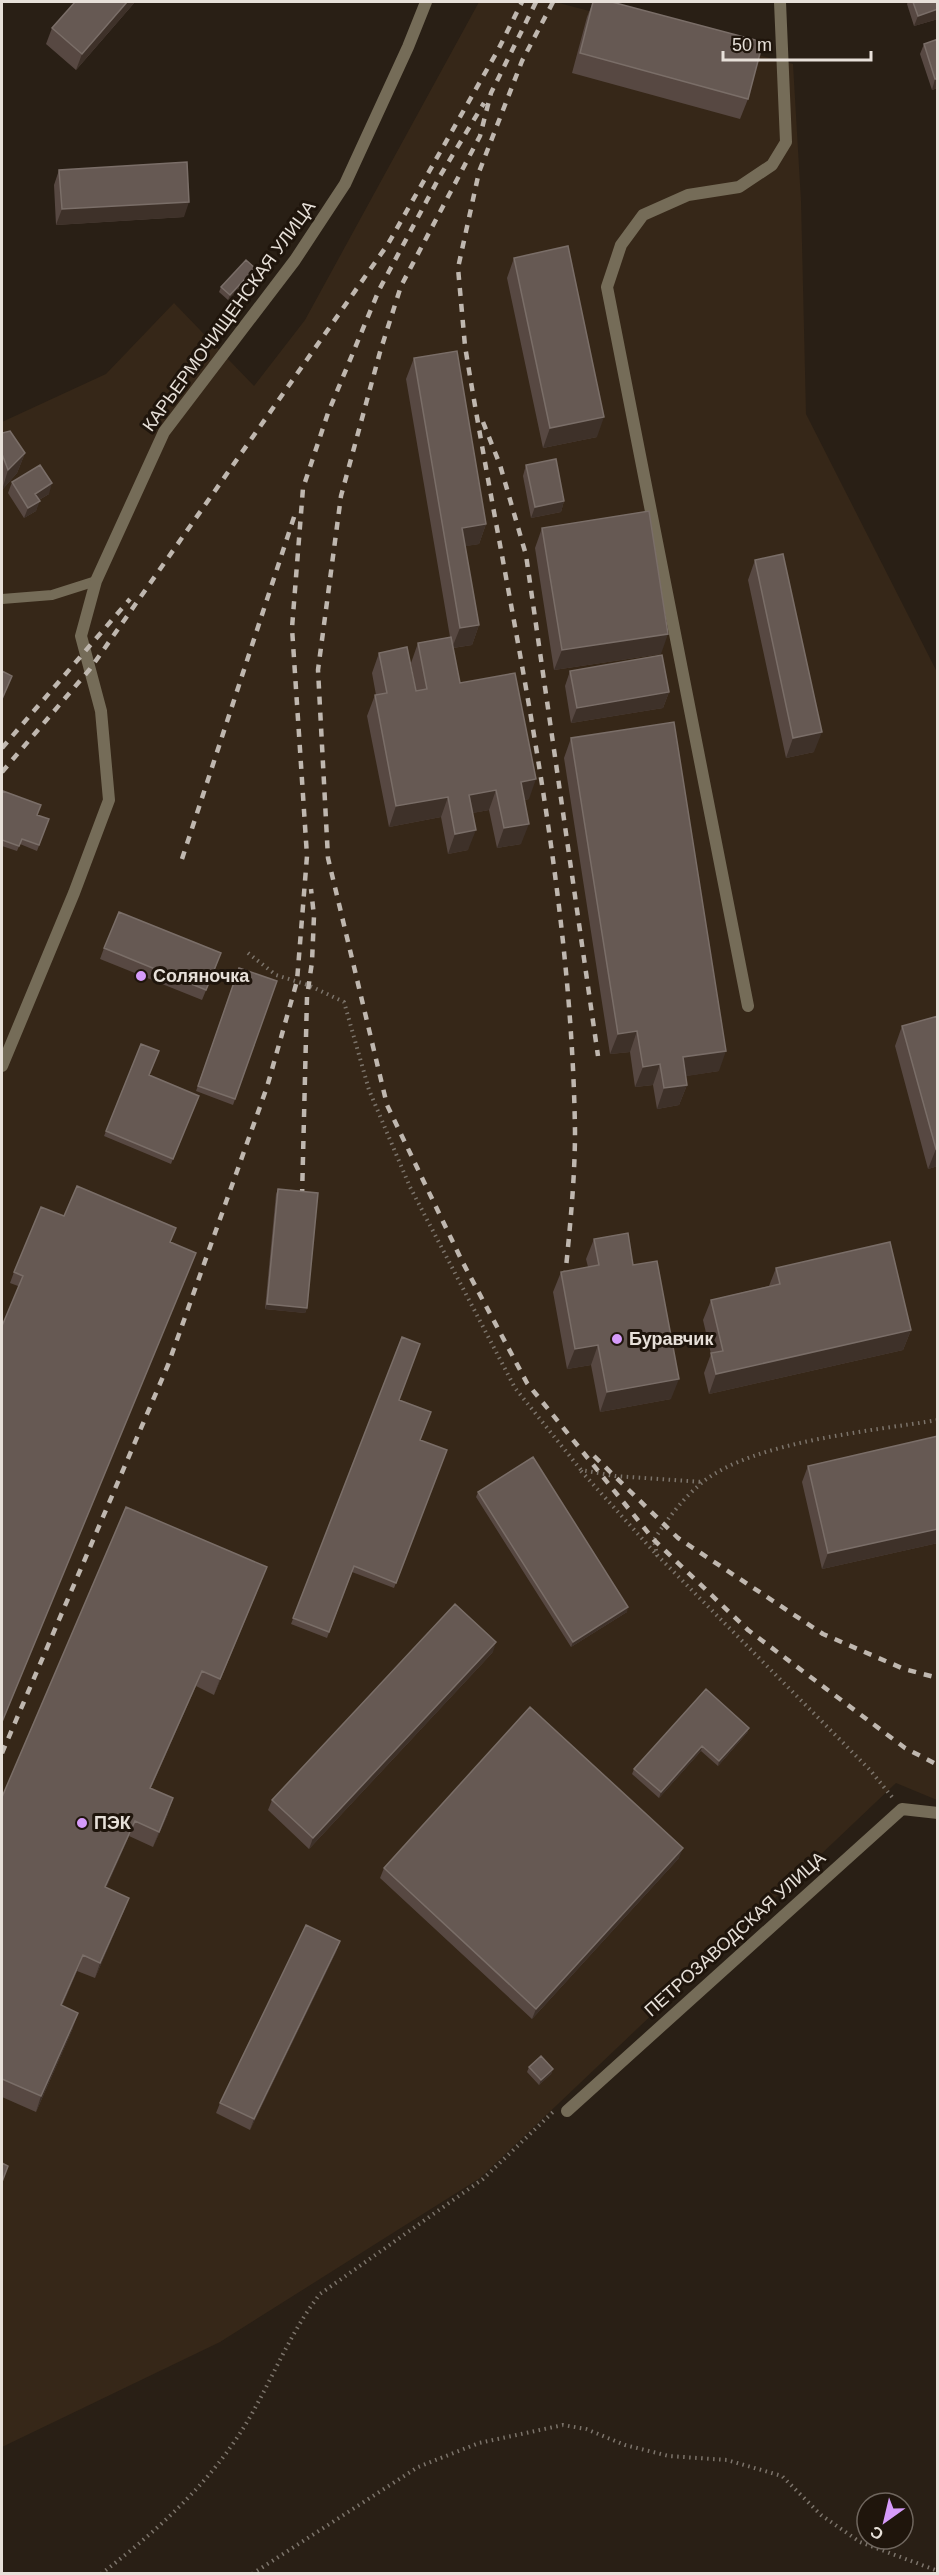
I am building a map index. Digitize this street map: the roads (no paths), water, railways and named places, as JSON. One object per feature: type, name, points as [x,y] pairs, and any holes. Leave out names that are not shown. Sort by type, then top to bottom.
[{"type":"street","name":"КАРЬЕРМОЧИЩЕНСКАЯ УЛИЦА","points":[[2,1066],[74,893],[109,800],[102,711],[81,636],[96,581],[164,432],[288,269],[345,184],[408,47],[426,2]]},
{"type":"street","points":[[748,1006],[607,287],[621,245],[643,215],[688,195],[739,187],[772,165],[786,142],[780,2]]},
{"type":"street","name":"ПЕТРОЗАВОДСКАЯ УЛИЦА","points":[[567,2111],[902,1809],[938,1814]]},
{"type":"lane","points":[[2,599],[52,596],[96,581]]},
{"type":"railway","points":[[2,772],[90,669],[388,244],[498,50],[522,2]]},
{"type":"railway","points":[[536,2],[491,93],[480,136],[401,286],[380,352],[341,496],[318,670],[328,858],[387,1105],[462,1261],[527,1383],[654,1540],[748,1630],[905,1748],[938,1765]]},
{"type":"railway","points":[[553,2],[522,61],[479,172],[458,268],[465,346],[534,737],[550,835],[562,933],[571,1032],[575,1131],[573,1190],[564,1288]]},
{"type":"railway","points":[[2,1753],[168,1365],[267,1087],[297,981],[307,856],[292,628],[303,488],[328,413],[379,290],[440,176],[484,103]]},
{"type":"railway","points":[[483,422],[500,465],[526,555],[598,1056]]},
{"type":"railway","points":[[182,859],[296,511]]},
{"type":"railway","points":[[2,748],[130,599]]},
{"type":"railway","points":[[302,1197],[307,997],[312,962],[314,916],[311,889]]},
{"type":"railway","points":[[594,1456],[678,1538],[823,1634],[904,1669],[938,1678]]},
{"type":"place","name":"Соляночка","points":[[141,976]]},
{"type":"place","name":"Буравчик","points":[[617,1339]]},
{"type":"place","name":"ПЭК","points":[[82,1823]]}]
